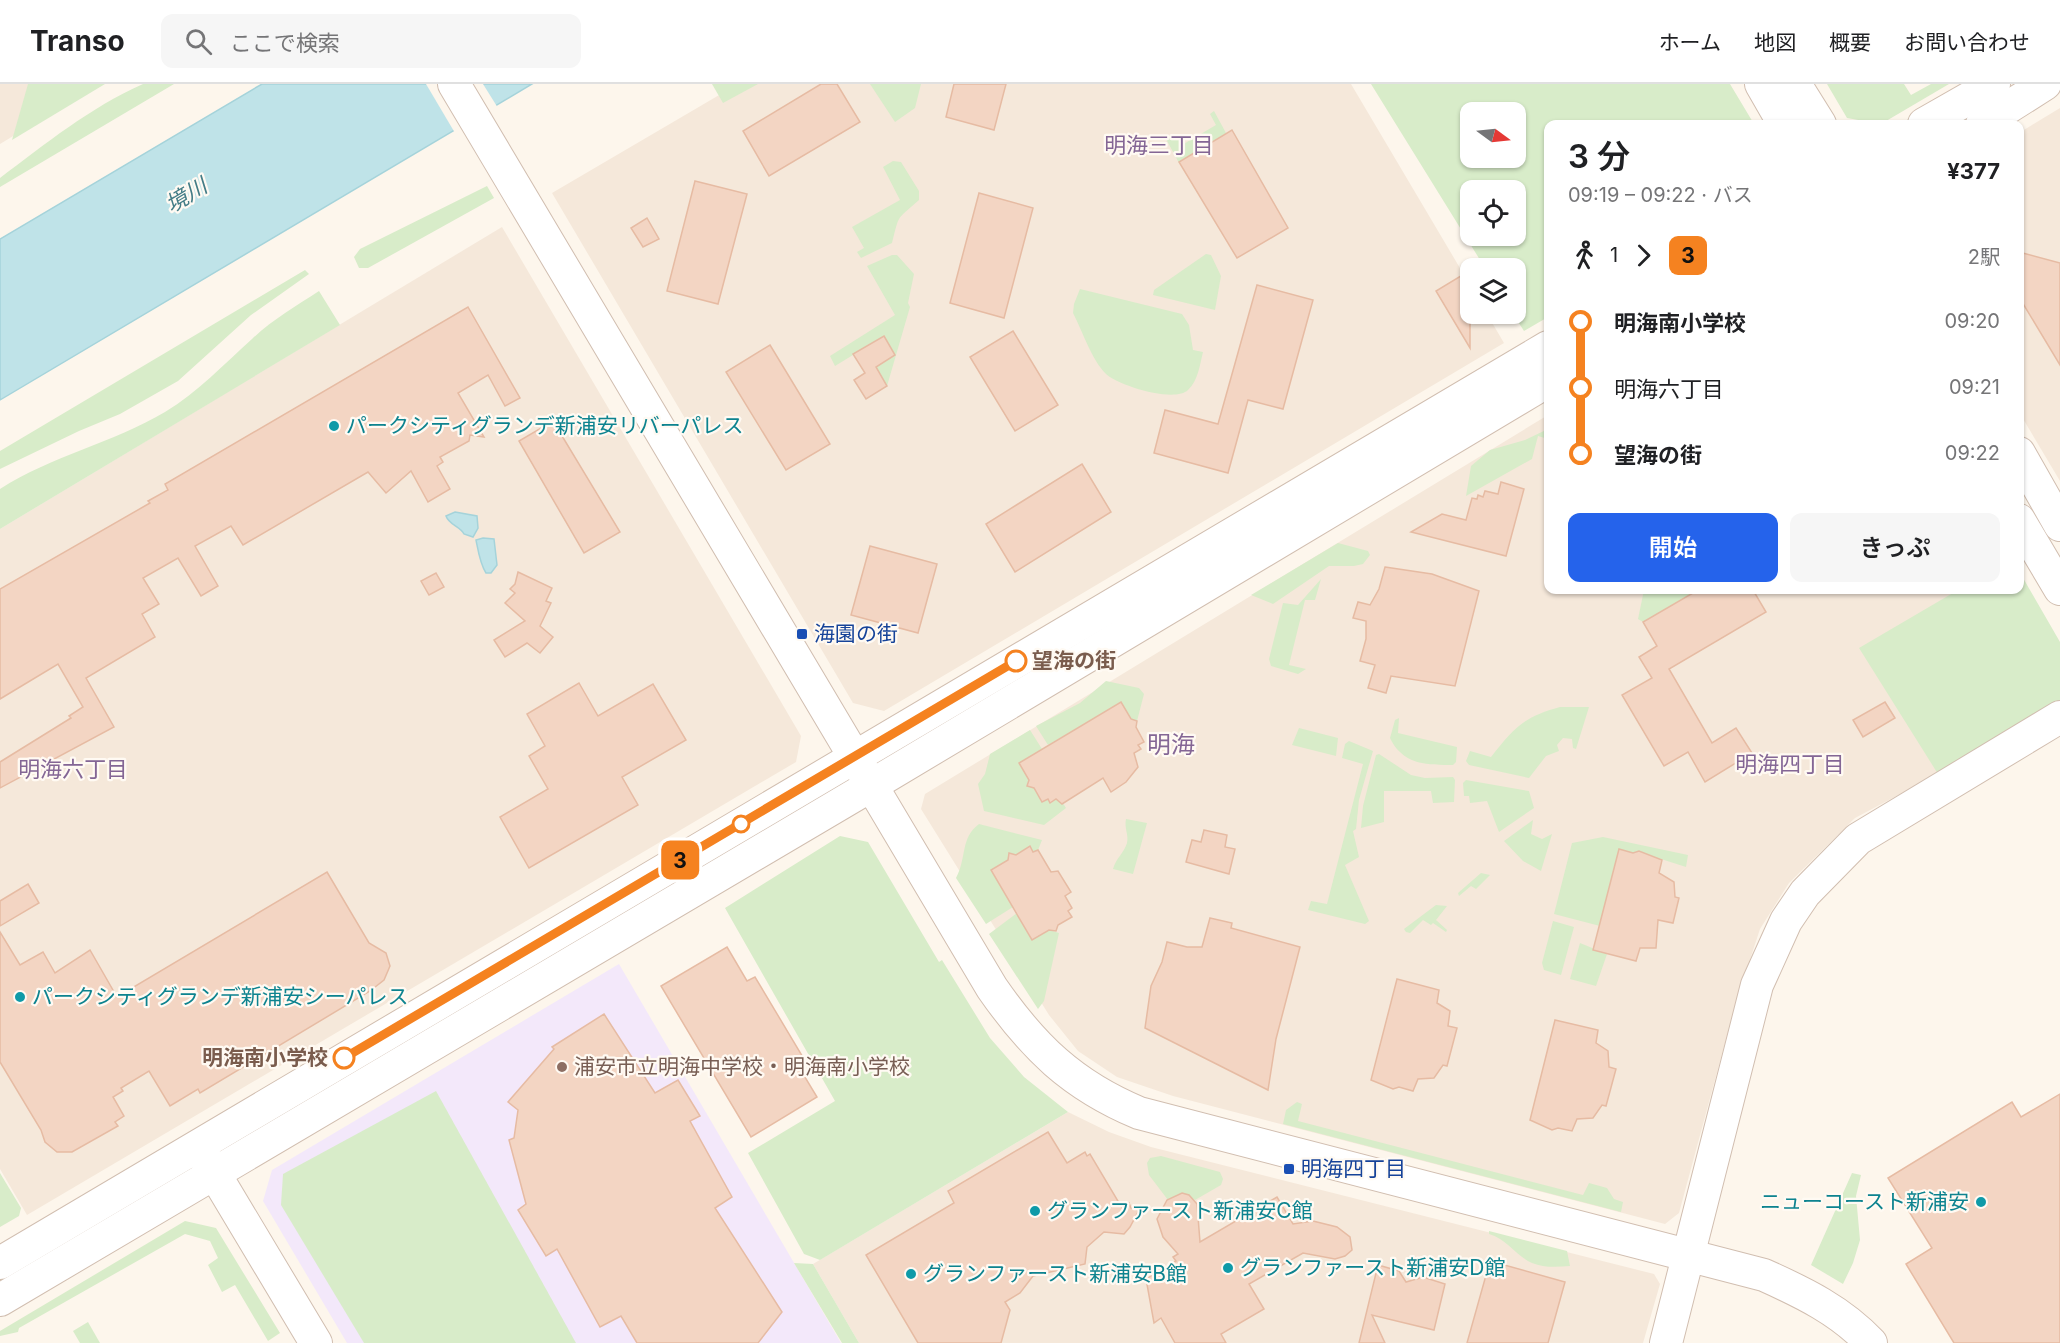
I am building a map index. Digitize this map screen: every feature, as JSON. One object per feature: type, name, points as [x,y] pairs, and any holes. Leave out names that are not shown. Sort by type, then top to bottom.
[{"type":"street","points":[[454,84],[992,988],[1020,1028],[1065,1072],[1112,1102],[1169,1122],[1764,1275],[1827,1306],[1856,1327],[1871,1343]]},
{"type":"street","points":[[1761,84],[1782,120]]},
{"type":"street","points":[[1795,84],[1818,120]]},
{"type":"street","points":[[1931,120],[1994,84]]},
{"type":"street","points":[[1988,120],[2045,84]]},
{"type":"street","points":[[0,1263],[1544,349]]},
{"type":"street","points":[[0,1300],[872,785],[1544,383]]},
{"type":"street","points":[[2024,462],[2060,525]]},
{"type":"street","points":[[2024,528],[2060,589]]},
{"type":"street","points":[[1666,1343],[1757,985],[1786,921],[1802,897],[1835,860],[1872,828],[2060,717]]},
{"type":"street","points":[[198,1146],[316,1343]]},
{"type":"shaded area","points":[[0,84],[99,84],[0,144]]},
{"type":"shaded area","points":[[738,84],[1351,84],[1460,268],[1460,324],[1493,324],[1504,343],[884,711],[853,703],[552,193]]},
{"type":"shaded area","points":[[2060,108],[2060,481],[2024,420],[2024,130]]},
{"type":"shaded area","points":[[502,227],[801,736],[796,762],[27,1215],[0,1169],[0,529]]},
{"type":"shaded area","points":[[1544,417],[1544,594],[2020,594],[2060,700],[1938,774],[1855,818],[1789,883],[1760,929],[1736,1002],[1679,1213],[1665,1224],[1173,1096],[1117,1077],[1078,1051],[1049,1015],[921,809],[925,794]]},
{"type":"shaded area","name":"浦安市立明海中学校・明海南小学校","points":[[619,964],[841,1343],[347,1343],[263,1201],[272,1170]]},
{"type":"shaded area","points":[[1068,1112],[1109,1132],[1151,1147],[1654,1274],[1660,1284],[1643,1343],[859,1343],[813,1264]]},
{"type":"green space","points":[[28,84],[105,84],[12,140]]},
{"type":"green space","points":[[143,84],[174,84],[0,187],[0,178],[51,139],[105,104]]},
{"type":"green space","points":[[712,84],[758,84],[723,103]]},
{"type":"green space","points":[[870,84],[921,84],[915,108],[895,122]]},
{"type":"green space","points":[[1371,84],[1730,84],[1752,120],[1544,120],[1544,319],[1524,331],[1519,324],[1526,324],[1526,258],[1479,258],[1471,246],[1526,246],[1526,180],[1460,180],[1460,228]]},
{"type":"green space","points":[[1827,84],[1904,84],[1911,95],[1931,84],[1949,84],[1888,120],[1847,118]]},
{"type":"green space","points":[[1214,111],[1226,133],[1179,163],[1166,139],[1175,134],[1182,145],[1216,125],[1210,114]]},
{"type":"green space","points":[[893,161],[901,162],[919,191],[919,200],[900,218],[892,243],[861,258],[857,252],[864,248],[852,227],[900,200],[883,167]]},
{"type":"green space","points":[[487,186],[494,198],[368,268],[359,268],[354,257],[360,249]]},
{"type":"green space","points":[[1206,254],[1211,255],[1221,276],[1215,310],[1153,295],[1154,290]]},
{"type":"green space","points":[[897,255],[914,274],[908,303],[910,307],[887,386],[876,367],[895,355],[884,336],[835,366],[830,356],[895,315],[867,266]]},
{"type":"green space","points":[[305,270],[309,274],[251,315],[178,381],[120,414],[0,469],[0,451]]},
{"type":"green space","points":[[1080,289],[1182,314],[1189,325],[1193,350],[1203,352],[1198,372],[1188,390],[1181,394],[1160,394],[1134,388],[1106,374],[1092,353],[1073,313]]},
{"type":"green space","points":[[319,291],[340,325],[0,529],[0,489],[40,467],[145,423],[165,412],[200,387],[260,332]]},
{"type":"green space","points":[[1544,431],[1544,438],[1538,436],[1532,459],[1466,496],[1471,466],[1490,450],[1525,440]]},
{"type":"green space","points":[[1338,543],[1368,551],[1370,555],[1363,564],[1329,566],[1273,604],[1251,595]]},
{"type":"green space","points":[[1321,579],[1315,600],[1305,600],[1289,665],[1306,669],[1298,674],[1271,666],[1269,659],[1283,603],[1298,605]]},
{"type":"green space","points":[[2024,580],[2060,642],[2060,700],[1938,774],[1859,648],[1951,594],[2024,594]]},
{"type":"green space","points":[[1643,594],[1691,594],[1643,622],[1638,619]]},
{"type":"green space","points":[[1106,681],[1139,688],[1144,694],[1137,721],[1131,719],[1120,703],[1048,745],[1036,726],[1080,703]]},
{"type":"green space","points":[[1560,707],[1589,707],[1576,749],[1573,748],[1572,739],[1563,738],[1557,745],[1559,751],[1546,756],[1529,778],[1469,765],[1466,761],[1470,751],[1491,757],[1520,725],[1537,715]]},
{"type":"green space","points":[[1399,718],[1398,733],[1457,747],[1456,762],[1453,765],[1425,764],[1402,754],[1390,738],[1395,720]]},
{"type":"green space","points":[[1299,728],[1338,738],[1336,756],[1292,745]]},
{"type":"green space","points":[[1030,730],[1042,749],[1019,763],[1029,780],[1027,786],[1034,788],[1042,802],[1048,799],[1051,803],[1059,797],[1066,808],[1044,825],[984,811],[978,784],[985,774],[990,754]]},
{"type":"green space","points":[[1349,741],[1373,751],[1359,800],[1356,829],[1353,831],[1359,857],[1345,865],[1369,921],[1365,924],[1308,910],[1311,901],[1327,904],[1363,764],[1342,758],[1345,744]]},
{"type":"green space","points":[[1379,754],[1411,775],[1425,778],[1453,777],[1455,780],[1454,802],[1433,803],[1431,791],[1384,791],[1384,822],[1361,828],[1363,806],[1376,755]]},
{"type":"green space","points":[[1466,780],[1529,791],[1534,808],[1499,832],[1487,801],[1470,803],[1469,796],[1464,796],[1463,783]]},
{"type":"green space","points":[[1126,819],[1147,823],[1133,874],[1113,869],[1127,843]]},
{"type":"green space","points":[[1533,820],[1531,834],[1542,839],[1552,834],[1541,871],[1523,861],[1504,841]]},
{"type":"green space","points":[[979,824],[1042,840],[1038,850],[1033,852],[1030,847],[1016,855],[1009,853],[1008,860],[991,870],[1013,907],[986,924],[956,878],[966,842]]},
{"type":"green space","points":[[840,836],[868,842],[939,962],[942,960],[990,1038],[1024,1077],[1068,1112],[820,1260],[804,1254],[748,1153],[835,1101],[725,908]]},
{"type":"green space","points":[[1603,837],[1688,855],[1686,867],[1636,851],[1600,926],[1554,914],[1572,843]]},
{"type":"green space","points":[[1481,873],[1490,875],[1476,889],[1471,886],[1459,896],[1458,893]]},
{"type":"green space","points":[[1436,905],[1447,906],[1436,920],[1447,930],[1446,932],[1433,923],[1431,925],[1423,920],[1410,933],[1406,932],[1404,929]]},
{"type":"green space","points":[[1017,913],[1032,940],[1049,930],[1059,933],[1044,1001],[1038,1009],[989,934]]},
{"type":"green space","points":[[1553,921],[1574,927],[1561,975],[1544,970],[1542,963]]},
{"type":"green space","points":[[1580,943],[1607,954],[1596,986],[1570,979]]},
{"type":"green space","points":[[436,1091],[576,1343],[364,1343],[281,1205],[283,1174]]},
{"type":"green space","points":[[1297,1102],[1302,1104],[1298,1121],[1583,1195],[1589,1183],[1607,1188],[1614,1199],[1623,1202],[1621,1212],[1283,1124],[1286,1110]]},
{"type":"green space","points":[[1161,1156],[1220,1172],[1223,1179],[1221,1185],[1195,1200],[1182,1193],[1168,1200],[1149,1175],[1147,1163],[1150,1158]]},
{"type":"green space","points":[[0,1173],[21,1208],[19,1216],[0,1227]]},
{"type":"green space","points":[[1852,1173],[1861,1175],[1856,1196],[1860,1240],[1843,1284],[1811,1265]]},
{"type":"green space","points":[[185,1221],[216,1228],[280,1333],[268,1341],[235,1285],[222,1292],[208,1265],[218,1258],[210,1241],[185,1234],[19,1328],[18,1332],[0,1336],[0,1331]]},
{"type":"green space","points":[[1489,1231],[1567,1251],[1570,1266],[1555,1267],[1532,1263],[1489,1234]]},
{"type":"green space","points":[[794,1263],[813,1264],[859,1343],[842,1343]]},
{"type":"green space","points":[[88,1322],[100,1343],[80,1343],[73,1331]]},
{"type":"water","name":"境川","points":[[262,84],[532,84],[0,400],[0,239]]},
{"type":"water","points":[[455,512],[477,516],[478,528],[473,537],[464,534],[447,519],[446,516]]},
{"type":"water","points":[[494,539],[497,565],[491,573],[486,573],[478,552],[476,540]]},
{"type":"pier","points":[[426,84],[483,84],[498,108],[455,133]]},
{"type":"building","points":[[821,84],[837,84],[860,122],[769,176],[743,131]]},
{"type":"building","points":[[954,84],[1006,84],[994,130],[946,117]]},
{"type":"building","points":[[1232,130],[1288,228],[1237,258],[1179,162]]},
{"type":"building","points":[[695,181],[747,194],[718,304],[667,291]]},
{"type":"building","points":[[979,193],[1033,208],[1004,318],[950,303]]},
{"type":"building","points":[[647,218],[659,239],[643,247],[631,228]]},
{"type":"building","points":[[2024,253],[2060,263],[2060,365],[2024,305]]},
{"type":"building","points":[[1460,276],[1460,324],[1470,324],[1470,348],[1436,291]]},
{"type":"building","points":[[1257,285],[1313,300],[1283,409],[1248,400],[1228,473],[1154,453],[1165,410],[1218,424]]},
{"type":"building","points":[[468,307],[520,398],[505,406],[488,375],[458,393],[484,437],[470,435],[469,441],[440,457],[443,462],[437,466],[450,489],[428,502],[411,471],[386,493],[368,472],[243,545],[231,526],[195,546],[218,586],[201,596],[178,558],[143,578],[159,604],[142,614],[155,637],[86,678],[114,727],[0,788],[0,762],[71,718],[69,716],[83,707],[58,664],[0,699],[0,589],[150,503],[148,501],[168,490],[165,484]]},
{"type":"building","points":[[1013,331],[1058,405],[1015,431],[970,357]]},
{"type":"building","points":[[884,336],[895,355],[876,367],[887,386],[866,399],[854,380],[865,373],[853,354]]},
{"type":"building","points":[[770,345],[830,444],[786,470],[726,372]]},
{"type":"building","points":[[553,421],[620,532],[584,553],[519,441]]},
{"type":"building","points":[[1082,464],[1111,512],[1015,572],[986,524]]},
{"type":"building","points":[[1501,482],[1524,489],[1506,556],[1411,532],[1442,514],[1466,520],[1472,498],[1477,499],[1478,495],[1483,497],[1485,491],[1498,494]]},
{"type":"building","points":[[870,546],[937,564],[918,633],[851,615]]},
{"type":"building","points":[[1385,567],[1432,574],[1479,591],[1455,686],[1391,676],[1386,693],[1368,688],[1375,665],[1360,661],[1366,639],[1366,621],[1353,618],[1358,602],[1370,605],[1379,589]]},
{"type":"building","points":[[518,572],[552,588],[546,601],[551,603],[540,626],[553,637],[540,653],[527,643],[505,657],[494,640],[525,621],[505,603],[515,593],[510,589],[515,584]]},
{"type":"building","points":[[436,573],[444,587],[429,595],[421,581]]},
{"type":"building","points":[[1691,594],[1755,594],[1766,612],[1669,669],[1712,743],[1736,728],[1752,753],[1705,782],[1688,752],[1664,766],[1622,695],[1652,678],[1639,657],[1657,646],[1643,622]]},
{"type":"building","points":[[579,683],[598,716],[653,684],[686,740],[622,777],[638,805],[529,868],[500,817],[548,789],[529,756],[545,746],[527,714]]},
{"type":"building","points":[[1121,702],[1131,719],[1137,721],[1136,727],[1144,742],[1138,745],[1141,749],[1134,753],[1138,767],[1126,782],[1111,792],[1103,778],[1062,804],[1056,799],[1050,803],[1048,799],[1042,802],[1034,788],[1027,786],[1029,780],[1019,763]]},
{"type":"building","points":[[1885,702],[1895,718],[1863,737],[1853,720]]},
{"type":"building","points":[[1204,830],[1227,835],[1225,847],[1235,849],[1229,874],[1186,862],[1192,840],[1201,842]]},
{"type":"building","points":[[1030,846],[1033,852],[1038,850],[1051,872],[1058,871],[1071,892],[1065,896],[1072,908],[1068,911],[1072,917],[1058,925],[1056,931],[1049,930],[1032,940],[991,870],[1008,860],[1009,853],[1016,855]]},
{"type":"building","points":[[1619,849],[1633,853],[1639,851],[1662,860],[1659,873],[1674,882],[1675,897],[1679,898],[1673,923],[1658,920],[1656,948],[1640,948],[1636,961],[1593,950]]},
{"type":"building","points":[[327,872],[369,943],[386,953],[390,966],[384,980],[370,991],[200,1093],[198,1089],[170,1106],[149,1071],[121,1088],[123,1091],[113,1097],[124,1116],[115,1122],[118,1126],[72,1152],[57,1152],[45,1142],[41,1130],[0,1062],[0,932],[20,965],[43,952],[55,973],[90,950],[117,997]]},
{"type":"building","points":[[28,884],[39,903],[0,926],[0,901]]},
{"type":"building","points":[[1210,918],[1232,923],[1231,928],[1300,947],[1276,1039],[1268,1090],[1145,1028],[1151,986],[1162,962],[1167,942],[1187,947],[1202,947]]},
{"type":"building","points":[[727,947],[747,981],[755,977],[804,1059],[797,1064],[817,1097],[751,1137],[661,986]]},
{"type":"building","points":[[1397,979],[1439,990],[1437,1003],[1450,1011],[1448,1026],[1457,1028],[1447,1066],[1443,1065],[1434,1078],[1418,1079],[1413,1091],[1399,1087],[1393,1089],[1371,1080]]},
{"type":"building","points":[[604,1014],[655,1093],[678,1080],[700,1116],[690,1121],[732,1197],[715,1208],[782,1312],[758,1343],[637,1343],[621,1316],[600,1327],[557,1249],[546,1256],[518,1210],[526,1204],[509,1140],[514,1138],[518,1110],[508,1102],[554,1049],[552,1047]]},
{"type":"building","points":[[1555,1020],[1598,1030],[1596,1043],[1608,1051],[1609,1067],[1616,1069],[1606,1106],[1602,1105],[1593,1118],[1577,1119],[1572,1131],[1558,1128],[1552,1130],[1530,1120]]},
{"type":"building","name":"ニューコースト新浦安","points":[[2060,1094],[2060,1343],[1954,1343],[1906,1264],[1932,1248],[1888,1178],[2012,1102],[2021,1117]]},
{"type":"building","points":[[1048,1132],[1067,1163],[1085,1152],[1087,1156],[1090,1154],[1122,1208],[1129,1203],[1131,1208],[1139,1210],[1130,1227],[1124,1234],[1104,1232],[1087,1247],[1085,1264],[1033,1276],[1020,1293],[1005,1302],[1010,1310],[1001,1343],[918,1343],[866,1255],[954,1203],[948,1191]]},
{"type":"building","points":[[1182,1193],[1189,1195],[1197,1204],[1200,1242],[1277,1197],[1293,1224],[1313,1221],[1337,1227],[1350,1237],[1352,1250],[1345,1256],[1335,1259],[1303,1253],[1249,1284],[1264,1309],[1221,1334],[1226,1343],[1175,1343],[1161,1318],[1154,1323],[1146,1279],[1176,1261],[1173,1257],[1178,1254],[1163,1237],[1157,1219],[1167,1200]]},
{"type":"building","points":[[1490,1261],[1565,1282],[1548,1343],[1467,1343]]},
{"type":"building","points":[[1378,1265],[1399,1271],[1406,1282],[1423,1277],[1445,1284],[1434,1330],[1372,1315],[1385,1343],[1359,1343]]},
{"type":"bus line","name":"3","points":[[344,1058],[1016,661]]},
{"type":"place","name":"パークシティグランデ新浦安リバーパレス","points":[[334,426]]},
{"type":"place","name":"海園の街","points":[[802,634]]},
{"type":"place","name":"望海の街","points":[[1016,661]]},
{"type":"place","name":"パークシティグランデ新浦安シーパレス","points":[[20,997]]},
{"type":"place","name":"明海南小学校","points":[[344,1058]]},
{"type":"place","name":"浦安市立明海中学校・明海南小学校","points":[[562,1067]]},
{"type":"place","name":"明海四丁目","points":[[1289,1169]]},
{"type":"place","name":"ニューコースト新浦安","points":[[1981,1202]]},
{"type":"place","name":"グランファースト新浦安C館","points":[[1035,1211]]},
{"type":"place","name":"グランファースト新浦安D館","points":[[1228,1268]]},
{"type":"place","name":"グランファースト新浦安B館","points":[[911,1274]]},
{"type":"district","name":"明海三丁目","points":[[1159,145]]},
{"type":"district","name":"明海","points":[[1171,745]]},
{"type":"district","name":"明海四丁目","points":[[1790,764]]},
{"type":"district","name":"明海六丁目","points":[[73,769]]}]
